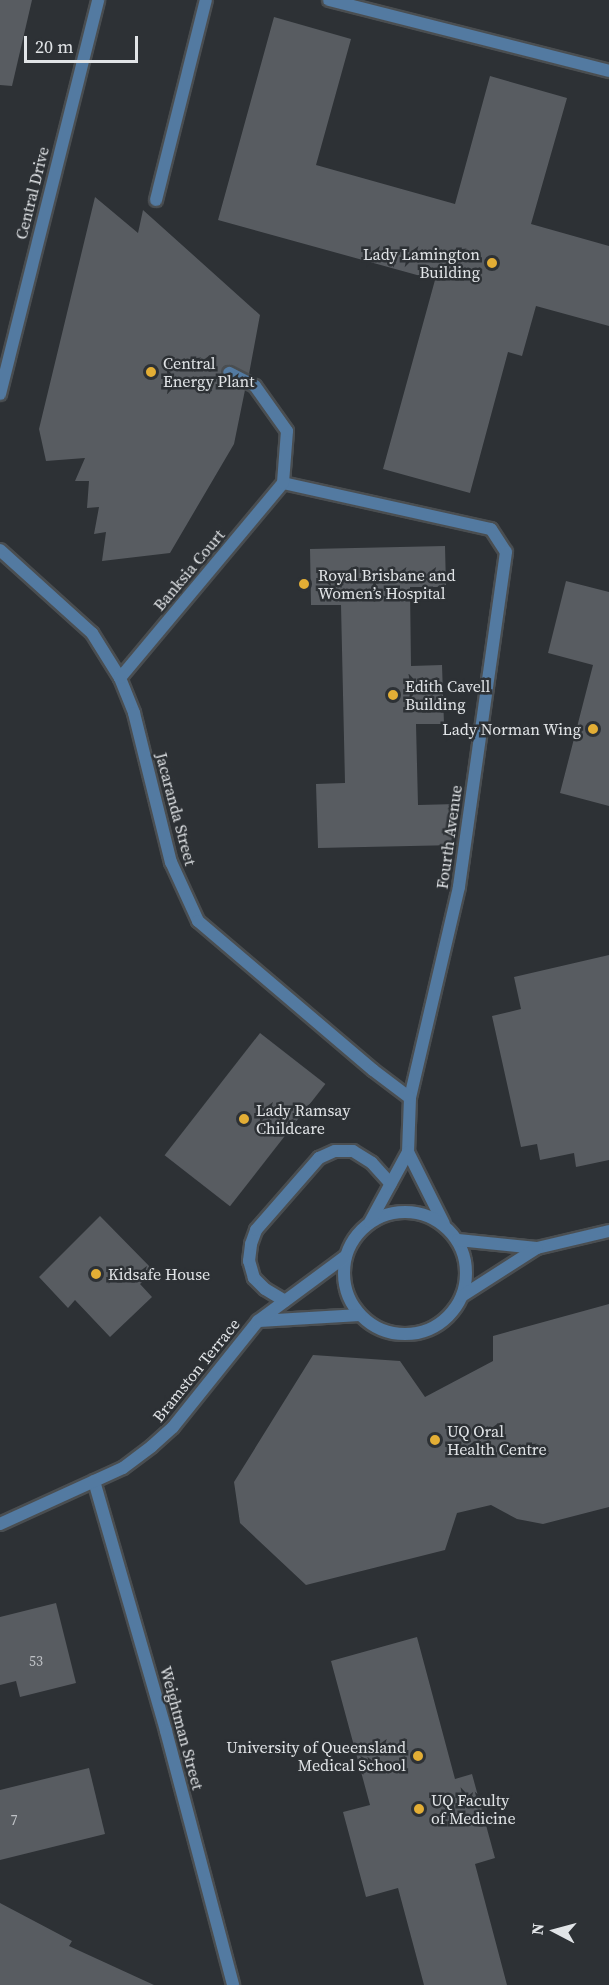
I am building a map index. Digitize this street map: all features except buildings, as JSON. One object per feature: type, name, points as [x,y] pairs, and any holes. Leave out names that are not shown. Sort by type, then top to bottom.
[{"type":"street","name":"Central Drive","points":[[0,394],[98,0]]},
{"type":"street","points":[[156,200],[206,0]]},
{"type":"street","points":[[329,0],[609,71]]},
{"type":"street","points":[[229,373],[255,386],[287,431],[283,483]]},
{"type":"street","name":"Fourth Avenue","points":[[283,483],[491,529],[506,552],[459,887],[410,1098],[408,1152],[370,1222]]},
{"type":"street","name":"Banksia Court","points":[[120,678],[283,483]]},
{"type":"street","name":"Jacaranda Street","points":[[0,550],[92,633],[120,678],[134,713],[171,862],[198,921],[372,1070],[410,1098]]},
{"type":"street","points":[[285,1301],[265,1289],[254,1278],[249,1261],[251,1244],[256,1230],[319,1158],[335,1151],[352,1151],[372,1162],[391,1184]]},
{"type":"street","name":"Fourth Avenue","points":[[408,1152],[444,1225]]},
{"type":"street","points":[[409,1211],[428,1215],[444,1225],[458,1240],[465,1258],[466,1277],[462,1296],[452,1313],[437,1325],[418,1334],[397,1334],[377,1328],[360,1315],[349,1297],[344,1277],[346,1256],[355,1237],[370,1222],[388,1213],[409,1211]]},
{"type":"street","points":[[458,1240],[537,1248],[609,1231]]},
{"type":"street","points":[[462,1296],[537,1248]]},
{"type":"street","name":"Bramston Terrace","points":[[0,1524],[123,1468],[173,1427],[258,1321],[346,1256]]},
{"type":"street","name":"Bramston Terrace","points":[[258,1321],[360,1315]]},
{"type":"street","name":"Weightman Street","points":[[94,1481],[160,1709],[233,1985]]},
{"type":"place","name":"Lady Lamington Building","points":[[492,263]]},
{"type":"place","name":"Central Energy Plant","points":[[151,372]]},
{"type":"place","name":"Royal Brisbane and Women’s Hospital","points":[[304,584]]},
{"type":"place","name":"Edith Cavell Building","points":[[393,695]]},
{"type":"place","name":"Lady Norman Wing","points":[[593,729]]},
{"type":"place","name":"Lady Ramsay Childcare","points":[[244,1119]]},
{"type":"place","name":"Kidsafe House","points":[[96,1274]]},
{"type":"place","name":"UQ Oral Health Centre","points":[[435,1440]]},
{"type":"place","name":"University of Queensland Medical School","points":[[418,1756]]},
{"type":"place","name":"UQ Faculty of Medicine","points":[[419,1809]]}]
